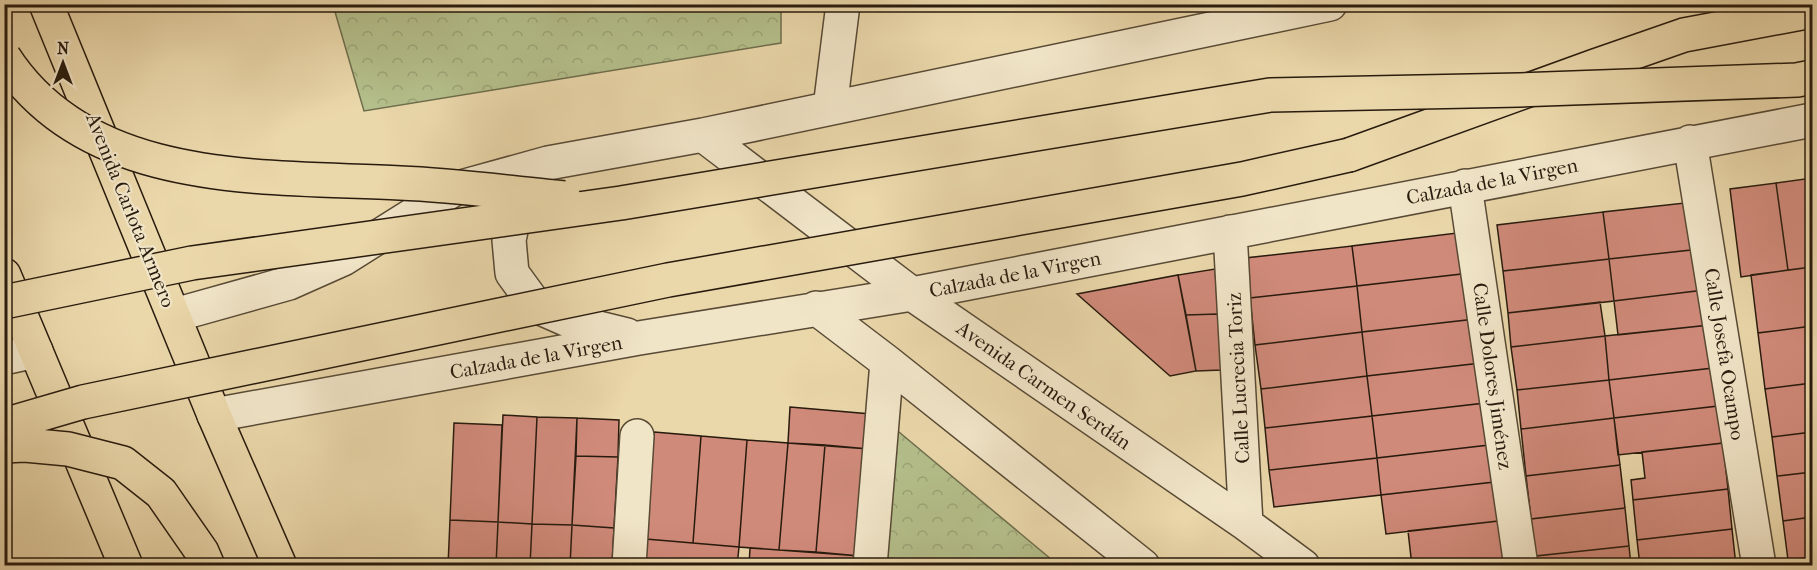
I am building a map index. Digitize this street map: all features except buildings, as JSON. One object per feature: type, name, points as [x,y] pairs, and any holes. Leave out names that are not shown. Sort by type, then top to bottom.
[{"type":"main road","name":"Avenida Carlota Armero","points":[[46,4],[214,415],[280,566]]},
{"type":"main road","points":[[4,425],[83,402],[668,280],[1242,179],[1349,155],[1684,36],[1812,10]]},
{"type":"main road","points":[[4,57],[47,107],[88,133],[134,155],[179,167],[226,174],[405,183],[621,203]]},
{"type":"main road","points":[[4,302],[192,263],[621,203],[1270,95],[1555,89],[1797,80],[1812,77]]},
{"type":"main road","points":[[4,275],[20,354],[119,563]]},
{"type":"main road","points":[[4,446],[68,448],[123,463],[161,493],[202,552],[207,566]]},
{"type":"street","points":[[830,108],[843,4]]},
{"type":"street","points":[[175,315],[290,284],[343,259],[453,189],[548,163],[703,135],[1330,4]]},
{"type":"street","name":"Calzada de la Virgen","points":[[214,415],[639,338],[912,294],[1812,120]]},
{"type":"street","name":"Avenida Carmen Serdán","points":[[703,135],[912,294],[1246,524],[1303,566]]},
{"type":"street","name":"Calle Josefa Ocampo","points":[[1690,142],[1759,566]]},
{"type":"street","points":[[548,163],[518,197],[509,240],[512,273],[536,306],[570,321],[639,338]]},
{"type":"street","name":"Calle Dolores Jiménez","points":[[1465,186],[1521,566]]},
{"type":"street","name":"Calle Lucrecia Toriz","points":[[1230,232],[1246,524]]},
{"type":"street","points":[[816,308],[1143,566]]},
{"type":"street","points":[[870,566],[887,362]]},
{"type":"street","points":[[629,566],[638,436]]},
{"type":"green space","points":[[333,5],[781,5],[781,43],[364,111]]},
{"type":"green space","points":[[893,427],[1058,565],[887,566]]}]
